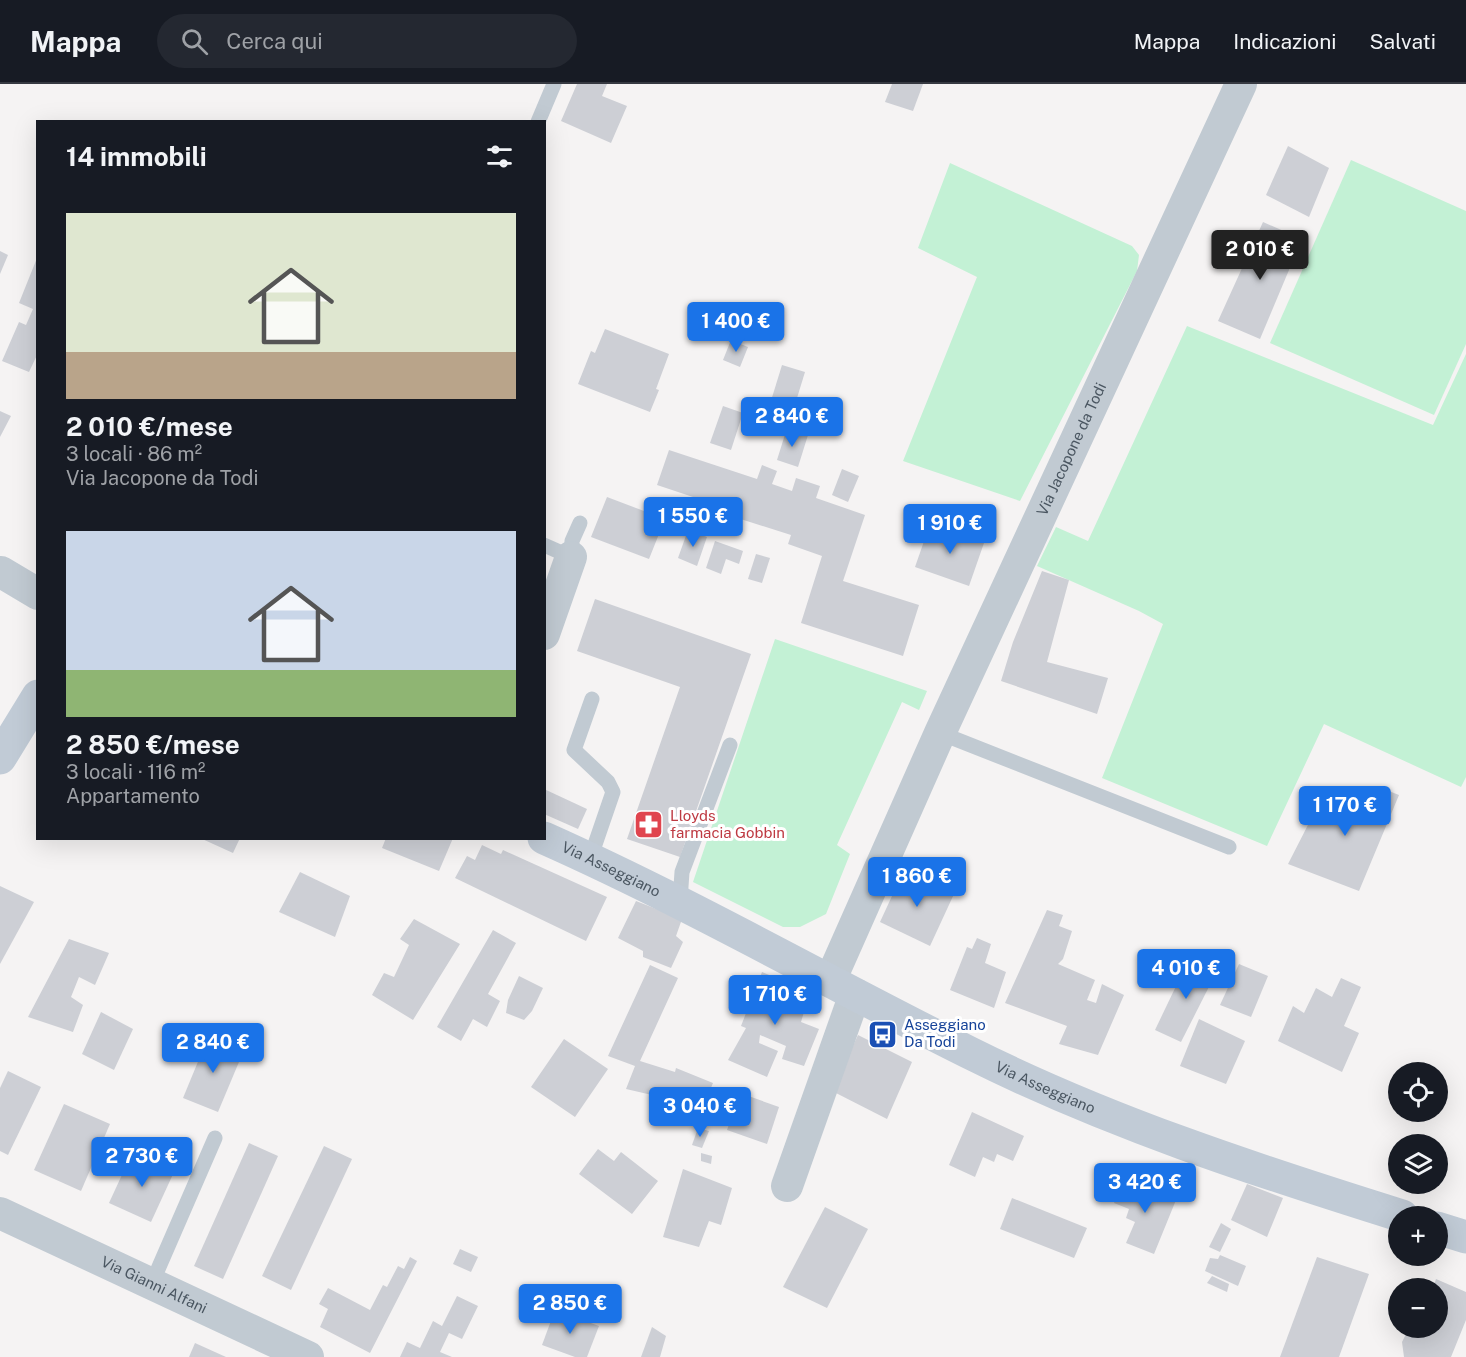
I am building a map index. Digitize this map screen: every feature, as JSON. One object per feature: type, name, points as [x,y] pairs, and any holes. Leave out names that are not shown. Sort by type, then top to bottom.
[{"type":"street","name":"Via Jacopone da Todi","points":[[786,1186],[842,988],[940,733],[1241,84]]},
{"type":"street","points":[[546,622],[558,551]]},
{"type":"street","points":[[1,572],[36,593]]},
{"type":"street","points":[[0,758],[34,705]]},
{"type":"street","name":"Via Asseggiano","points":[[546,839],[680,901],[969,1053],[1166,1139],[1388,1211]]},
{"type":"street","name":"Via Gianni Alfani","points":[[0,1213],[308,1357]]},
{"type":"street","points":[[1448,1231],[1466,1237]]},
{"type":"lane","points":[[539,120],[554,84]]},
{"type":"lane","points":[[558,551],[572,541],[580,523]]},
{"type":"lane","points":[[590,859],[613,792],[608,782],[574,750],[592,699]]},
{"type":"lane","points":[[940,733],[1228,847]]},
{"type":"lane","points":[[680,901],[682,872],[730,745]]},
{"type":"lane","points":[[152,1283],[215,1138]]},
{"type":"green space","points":[[1351,160],[1466,211],[1466,344],[1434,415],[1270,343]]},
{"type":"green space","points":[[950,163],[1132,246],[1139,255],[1137,271],[1020,501],[903,461],[977,277],[918,248]]},
{"type":"green space","points":[[1187,326],[1433,425],[1466,354],[1466,777],[1461,787],[1324,724],[1267,846],[1102,778],[1163,624],[1037,566],[1056,527],[1088,541]]},
{"type":"green space","points":[[775,639],[927,691],[919,710],[902,702],[837,845],[850,854],[826,914],[800,927],[783,927],[693,882]]},
{"type":"building","points":[[577,84],[607,84],[602,96],[627,106],[611,143],[561,121]]},
{"type":"building","points":[[892,84],[923,84],[913,111],[885,102]]},
{"type":"building","points":[[1288,146],[1329,168],[1309,217],[1266,195]]},
{"type":"building","points":[[1263,222],[1302,239],[1260,339],[1218,321]]},
{"type":"building","points":[[0,251],[8,255],[0,274]]},
{"type":"building","points":[[36,260],[36,357],[29,372],[2,361],[19,322],[26,325],[33,309],[19,303]]},
{"type":"building","points":[[605,329],[669,354],[650,412],[578,384],[591,351],[595,353]]},
{"type":"building","points":[[731,340],[748,347],[740,367],[723,360]]},
{"type":"building","points":[[782,365],[805,372],[793,411],[770,404]]},
{"type":"building","points":[[723,406],[743,413],[731,450],[710,443]]},
{"type":"building","points":[[0,411],[11,416],[0,437]]},
{"type":"building","points":[[787,428],[808,435],[798,467],[777,460]]},
{"type":"building","points":[[669,450],[757,479],[762,465],[777,471],[772,484],[792,491],[796,478],[820,486],[816,498],[865,515],[843,581],[919,605],[903,656],[801,623],[822,556],[788,544],[791,535],[703,507],[705,501],[657,485]]},
{"type":"building","points":[[842,469],[859,476],[848,502],[832,495]]},
{"type":"building","points":[[607,497],[665,519],[649,559],[591,537]]},
{"type":"building","points":[[930,524],[984,543],[969,586],[915,567]]},
{"type":"building","points":[[688,530],[707,537],[697,566],[678,558]]},
{"type":"building","points":[[715,541],[743,551],[739,564],[726,559],[721,574],[706,568]]},
{"type":"building","points":[[756,554],[770,558],[762,583],[748,579]]},
{"type":"building","points":[[1042,571],[1069,580],[1047,662],[1108,678],[1097,714],[1001,681],[1013,642]]},
{"type":"building","points":[[595,599],[751,654],[680,857],[627,839],[680,687],[577,651]]},
{"type":"building","points":[[1338,786],[1372,798],[1376,786],[1399,795],[1359,891],[1288,864],[1310,821],[1316,823]]},
{"type":"building","points":[[546,790],[587,809],[578,829],[546,815]]},
{"type":"building","points":[[204,840],[239,840],[233,853]]},
{"type":"building","points":[[385,840],[452,840],[439,871],[382,848]]},
{"type":"building","points":[[482,845],[501,854],[503,850],[607,897],[586,941],[455,878],[467,856],[475,860]]},
{"type":"building","points":[[904,870],[954,894],[930,946],[880,922]]},
{"type":"building","points":[[300,872],[350,896],[335,937],[279,912]]},
{"type":"building","points":[[0,886],[34,902],[0,964]]},
{"type":"building","points":[[636,901],[682,919],[676,936],[683,942],[671,968],[643,957],[643,951],[618,938]]},
{"type":"building","points":[[1047,910],[1063,915],[1059,926],[1072,931],[1063,959],[1058,964],[1095,980],[1087,1000],[1096,1003],[1102,984],[1124,995],[1098,1055],[1059,1044],[1067,1026],[1005,1003]]},
{"type":"building","points":[[414,919],[460,944],[413,1020],[372,995],[384,973],[394,977],[409,945],[400,939]]},
{"type":"building","points":[[493,930],[516,943],[488,994],[500,1001],[487,1027],[473,1019],[461,1041],[437,1027]]},
{"type":"building","points":[[977,938],[991,944],[985,963],[1006,972],[994,1008],[950,990],[967,947],[972,949]]},
{"type":"building","points":[[69,939],[109,953],[95,985],[79,977],[71,997],[83,1005],[73,1032],[28,1017]]},
{"type":"building","points":[[1189,959],[1217,971],[1181,1042],[1155,1030]]},
{"type":"building","points":[[1239,964],[1268,976],[1251,1017],[1220,1005]]},
{"type":"building","points":[[650,965],[678,978],[640,1061],[675,1072],[676,1068],[713,1083],[705,1102],[713,1106],[707,1121],[663,1107],[665,1098],[626,1089],[635,1066],[608,1056]]},
{"type":"building","points":[[762,972],[810,992],[801,1022],[819,1029],[804,1066],[782,1059],[786,1046],[760,1035],[759,1043],[778,1051],[767,1077],[728,1060],[746,1028],[741,1026]]},
{"type":"building","points":[[519,976],[543,988],[532,1011],[524,1020],[506,1013],[508,1000]]},
{"type":"building","points":[[1341,978],[1361,987],[1344,1026],[1359,1033],[1342,1072],[1278,1041],[1293,1006],[1304,1013],[1316,988],[1332,997]]},
{"type":"building","points":[[101,1012],[133,1029],[114,1070],[82,1054]]},
{"type":"building","points":[[1199,1019],[1245,1041],[1226,1084],[1180,1066]]},
{"type":"building","points":[[209,1035],[244,1050],[218,1112],[183,1098]]},
{"type":"building","points":[[858,1035],[912,1062],[887,1119],[832,1091]]},
{"type":"building","points":[[564,1039],[608,1069],[575,1117],[531,1087]]},
{"type":"building","points":[[8,1071],[41,1087],[8,1155],[0,1151],[0,1088]]},
{"type":"building","points":[[740,1093],[779,1107],[767,1144],[727,1130]]},
{"type":"building","points":[[64,1104],[110,1124],[81,1191],[34,1170]]},
{"type":"building","points":[[972,1112],[1024,1136],[1013,1161],[997,1154],[994,1162],[983,1157],[975,1177],[949,1165]]},
{"type":"building","points":[[698,1128],[709,1131],[702,1148],[692,1145]]},
{"type":"building","points":[[249,1143],[278,1156],[223,1279],[194,1266]]},
{"type":"building","points":[[324,1146],[352,1159],[291,1290],[262,1276]]},
{"type":"building","points":[[598,1149],[614,1161],[621,1152],[658,1181],[632,1214],[579,1174]]},
{"type":"building","points":[[132,1153],[174,1172],[151,1222],[109,1203]]},
{"type":"building","points":[[701,1153],[712,1156],[711,1164],[701,1161]]},
{"type":"building","points":[[683,1169],[732,1188],[721,1225],[709,1221],[699,1247],[663,1237]]},
{"type":"building","points":[[1124,1179],[1176,1200],[1154,1254],[1126,1243],[1135,1222],[1126,1218],[1129,1209],[1114,1203]]},
{"type":"building","points":[[1247,1184],[1283,1198],[1267,1237],[1231,1220]]},
{"type":"building","points":[[1012,1198],[1087,1228],[1074,1258],[1000,1229]]},
{"type":"building","points":[[825,1207],[868,1229],[827,1308],[783,1287]]},
{"type":"building","points":[[1221,1223],[1231,1229],[1220,1252],[1209,1247]]},
{"type":"building","points":[[460,1249],[478,1257],[471,1272],[453,1264]]},
{"type":"building","points":[[1220,1255],[1246,1266],[1238,1286],[1205,1271],[1210,1258],[1218,1259]]},
{"type":"building","points":[[410,1257],[417,1261],[370,1353],[320,1327],[328,1309],[319,1304],[328,1288],[370,1310],[383,1285],[387,1287],[398,1266],[404,1269]]},
{"type":"building","points":[[1317,1257],[1369,1274],[1339,1357],[1280,1357]]},
{"type":"building","points":[[1212,1276],[1229,1284],[1227,1292],[1207,1283]]},
{"type":"building","points":[[1448,1284],[1466,1292],[1466,1320],[1451,1357],[1404,1357],[1402,1342],[1404,1338],[1448,1338]]},
{"type":"building","points":[[457,1296],[478,1306],[462,1339],[449,1333],[440,1352],[452,1357],[400,1357],[407,1342],[420,1348],[433,1321],[442,1326]]},
{"type":"building","points":[[555,1310],[599,1326],[587,1357],[575,1357],[542,1345]]},
{"type":"building","points":[[652,1327],[666,1336],[660,1357],[641,1357]]},
{"type":"building","points":[[195,1343],[226,1357],[189,1357]]},
{"type":"place","name":"Lloyds farmacia Gobbin","points":[[649,825]]},
{"type":"place","name":"Asseggiano Da Todi","points":[[883,1034]]}]
